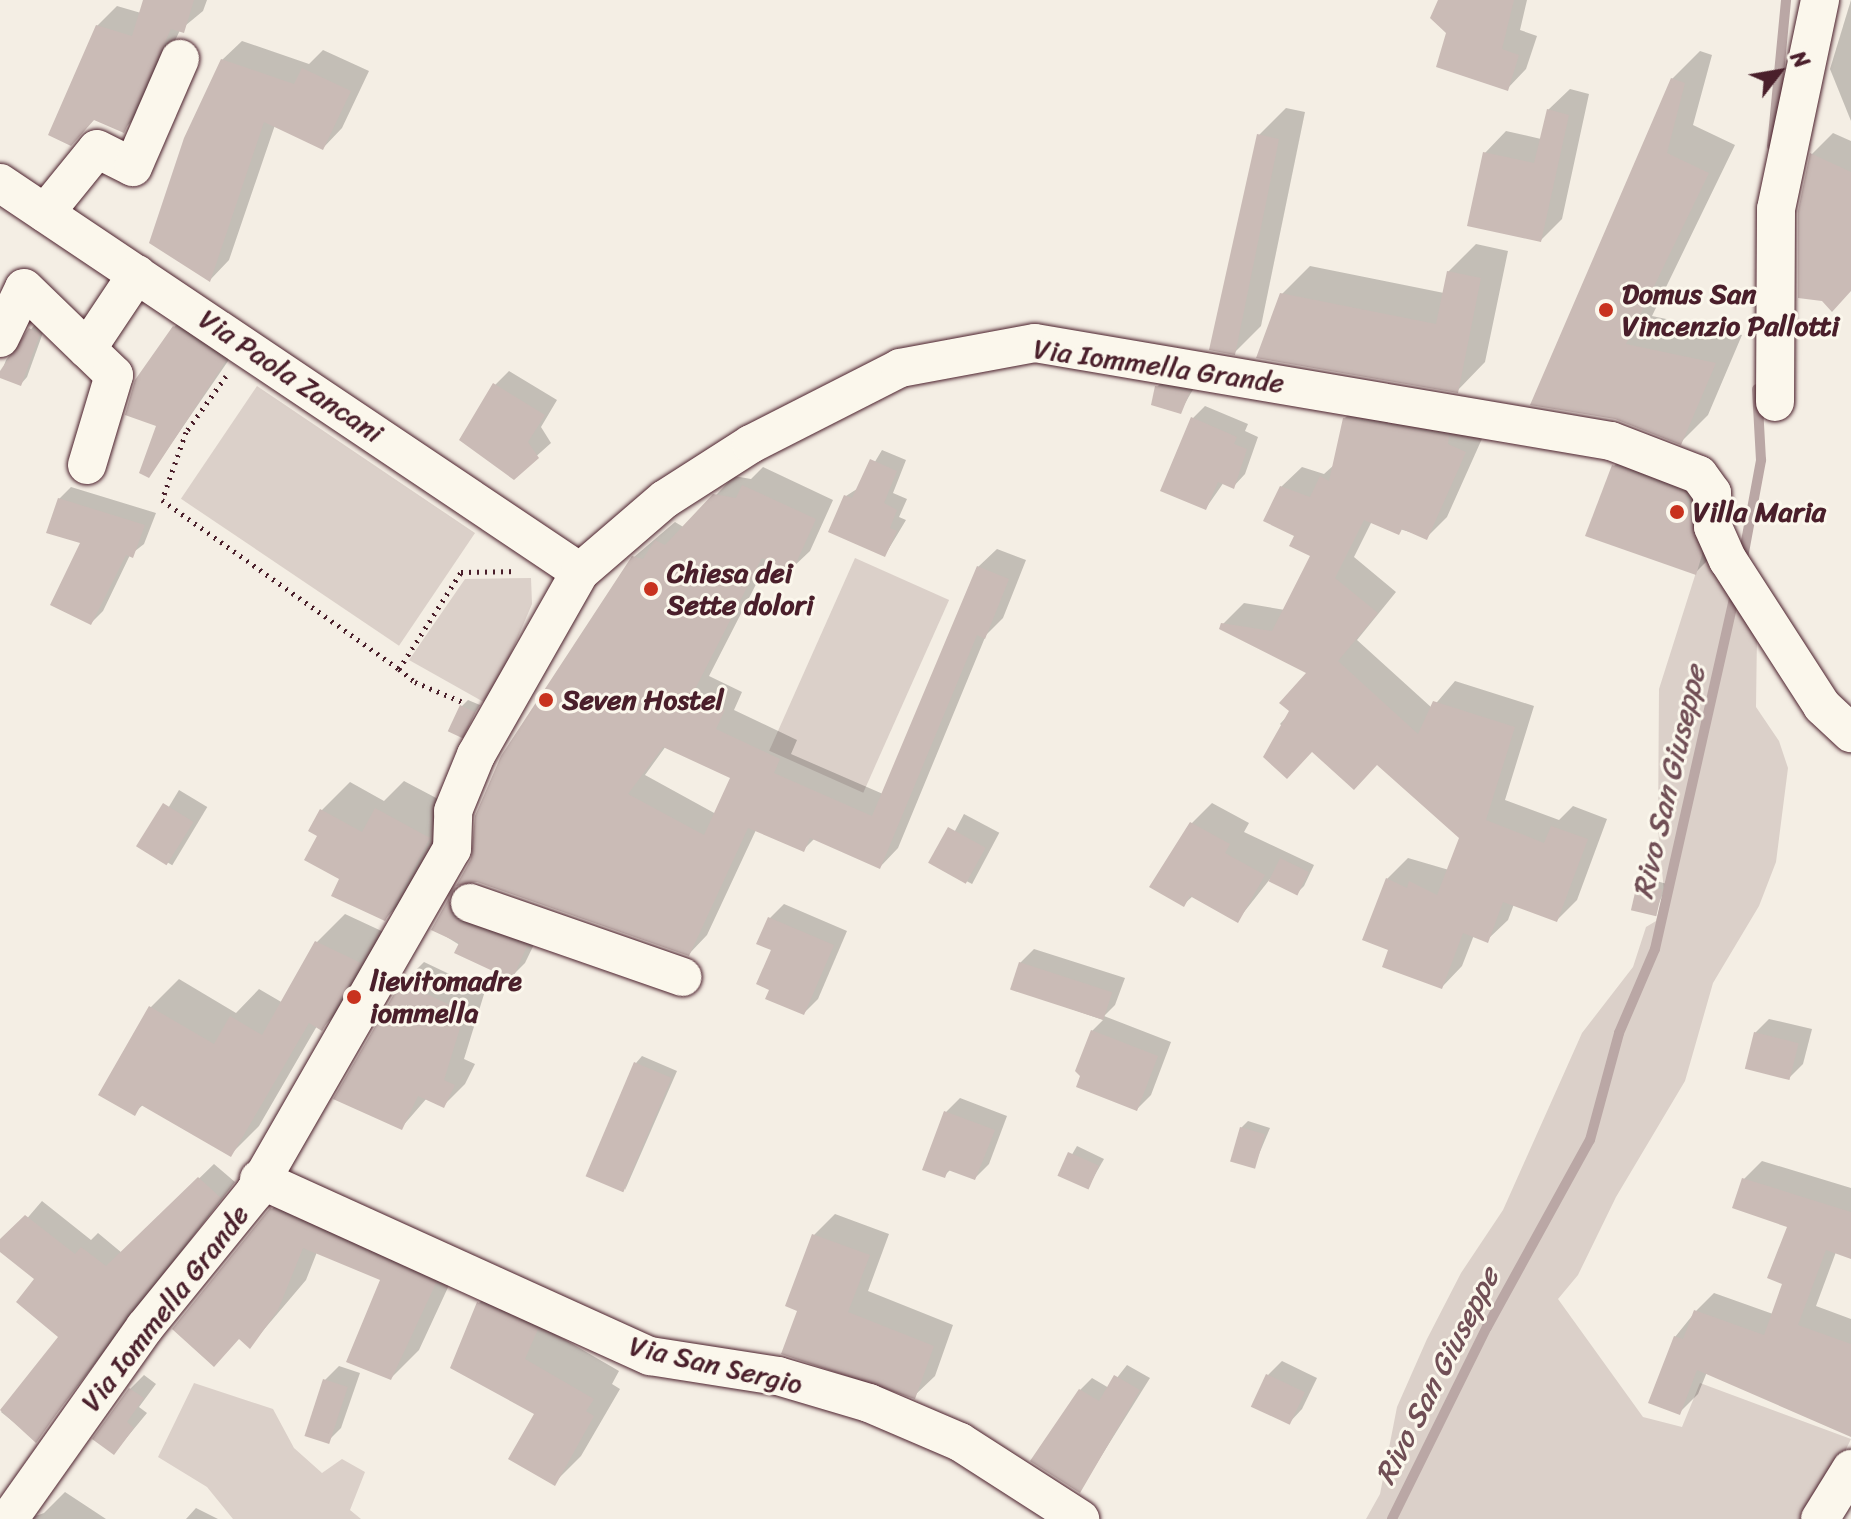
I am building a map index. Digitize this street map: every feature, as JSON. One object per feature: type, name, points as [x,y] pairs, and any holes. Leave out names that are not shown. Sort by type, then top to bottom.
[{"type":"street","points":[[1775,402],[1776,209],[1820,0]]},
{"type":"street","points":[[45,213],[97,149],[133,167],[180,59]]},
{"type":"street","name":"Via Paola Zancani","points":[[0,183],[580,572]]},
{"type":"street","points":[[87,349],[137,274]]},
{"type":"street","points":[[0,338],[24,288],[114,375],[87,465]]},
{"type":"street","name":"Via Iommella Grande","points":[[9,1519],[145,1327],[240,1216],[259,1179],[449,893],[453,811],[476,755],[580,572],[665,499],[751,444],[900,368],[1035,343],[1611,441],[1699,475],[1712,493],[1713,527],[1774,636],[1822,706],[1851,733]]},
{"type":"street","points":[[449,893],[683,977]]},
{"type":"street","name":"Via San Sergio","points":[[259,1179],[650,1356],[778,1376],[869,1403],[960,1442],[1080,1519]]},
{"type":"street","points":[[1820,1519],[1851,1469]]},
{"type":"path","points":[[227,373],[186,432],[162,500],[415,682],[469,704]]},
{"type":"path","points":[[399,669],[461,572],[529,571]]},
{"type":"shaded area","points":[[257,386],[475,533],[399,646],[181,499]]},
{"type":"shaded area","points":[[1705,544],[1757,634],[1756,707],[1779,741],[1788,768],[1776,862],[1759,906],[1713,983],[1685,1081],[1616,1197],[1578,1275],[1558,1299],[1643,1417],[1682,1427],[1700,1383],[1851,1439],[1812,1519],[1366,1519],[1380,1494],[1397,1407],[1427,1339],[1461,1273],[1503,1210],[1582,1033],[1633,967],[1646,927],[1656,921],[1664,891],[1658,830],[1659,689]]},
{"type":"shaded area","points":[[855,558],[949,600],[863,793],[769,751]]},
{"type":"shaded area","points":[[531,578],[532,604],[489,705],[409,660],[465,579]]},
{"type":"shaded area","points":[[194,1383],[273,1409],[294,1448],[322,1473],[342,1459],[365,1472],[350,1510],[361,1519],[233,1519],[207,1487],[158,1457]]},
{"type":"building","points":[[143,0],[194,0],[184,33],[171,29],[124,133],[94,120],[71,146],[48,135],[96,25],[132,36]]},
{"type":"building","points":[[1438,0],[1514,0],[1502,49],[1519,55],[1508,91],[1436,67],[1446,33],[1430,18]]},
{"type":"building","points":[[221,59],[294,84],[302,68],[351,91],[323,150],[264,122],[210,282],[149,243],[184,138]]},
{"type":"building","name":"Domus San Vincenzio Pallotti","points":[[1671,78],[1685,83],[1667,153],[1709,173],[1626,344],[1716,363],[1681,445],[1615,419],[1530,405]]},
{"type":"building","points":[[1547,109],[1569,115],[1541,242],[1467,226],[1483,152],[1534,163]]},
{"type":"building","points":[[1257,134],[1279,139],[1235,355],[1209,350]]},
{"type":"building","points":[[1810,153],[1851,172],[1851,291],[1832,312],[1822,301],[1798,298],[1798,211]]},
{"type":"building","points":[[1447,271],[1481,278],[1458,393],[1256,358],[1280,293],[1436,324]]},
{"type":"building","points":[[173,326],[226,361],[149,478],[139,473],[156,426],[125,415],[135,380]]},
{"type":"building","points":[[29,328],[40,334],[21,386],[0,378],[0,371]]},
{"type":"building","points":[[493,383],[545,415],[528,442],[539,458],[514,480],[459,440]]},
{"type":"building","points":[[1155,386],[1190,392],[1181,414],[1151,405]]},
{"type":"building","points":[[1191,417],[1237,437],[1234,444],[1247,449],[1234,489],[1218,482],[1206,510],[1160,491]]},
{"type":"building","points":[[1343,418],[1449,436],[1448,444],[1466,452],[1427,540],[1402,529],[1399,535],[1364,520],[1335,578],[1378,613],[1338,661],[1418,734],[1433,701],[1515,727],[1486,820],[1544,843],[1551,826],[1588,839],[1557,922],[1503,902],[1488,943],[1463,933],[1442,989],[1382,967],[1388,950],[1362,940],[1386,878],[1407,888],[1409,881],[1437,895],[1459,838],[1377,765],[1354,790],[1312,752],[1287,779],[1263,757],[1289,711],[1279,703],[1306,673],[1219,629],[1221,623],[1272,631],[1310,556],[1289,546],[1294,536],[1263,521],[1280,486],[1310,497],[1320,476],[1329,481]]},
{"type":"building","points":[[870,459],[897,471],[884,503],[897,510],[890,528],[897,531],[885,557],[828,532],[844,495],[852,498]]},
{"type":"building","name":"Villa Maria","points":[[1612,465],[1685,493],[1702,555],[1696,575],[1585,536]]},
{"type":"building","points":[[742,485],[816,519],[792,572],[762,558],[692,695],[725,710],[716,729],[780,759],[774,773],[872,816],[977,566],[1009,579],[985,639],[977,635],[880,869],[810,838],[804,852],[748,828],[689,956],[477,882],[456,886],[471,859],[475,816],[501,756],[632,556],[643,559],[655,540],[665,545],[713,494],[736,498]],"holes":[[[663,747],[730,778],[704,835],[628,794]]]},
{"type":"building","points":[[58,498],[145,525],[133,558],[126,555],[91,625],[50,605],[80,543],[46,533]]},
{"type":"building","points":[[460,705],[475,712],[463,738],[448,731]]},
{"type":"building","points":[[163,803],[194,822],[167,865],[136,846]]},
{"type":"building","points":[[375,808],[430,838],[385,921],[331,896],[339,879],[304,860],[317,836],[308,831],[320,809],[362,832]]},
{"type":"building","points":[[1190,822],[1230,844],[1225,853],[1265,875],[1238,923],[1190,896],[1184,907],[1149,887]]},
{"type":"building","points":[[948,827],[986,848],[966,884],[928,863]]},
{"type":"building","points":[[1280,858],[1309,872],[1297,895],[1269,881]]},
{"type":"building","points":[[1637,884],[1662,890],[1656,916],[1631,910]]},
{"type":"building","points":[[449,898],[453,917],[462,923],[527,946],[512,980],[454,953],[459,943],[431,930]]},
{"type":"building","points":[[768,917],[834,945],[804,1015],[765,999],[769,990],[756,984],[771,950],[756,944]]},
{"type":"building","points":[[315,941],[361,963],[322,1031],[309,1023],[231,1157],[141,1105],[135,1116],[98,1095],[149,1006],[214,1044],[230,1016],[262,1035]]},
{"type":"building","points":[[1019,962],[1112,992],[1103,1020],[1010,990]]},
{"type":"building","points":[[401,982],[465,1012],[444,1080],[455,1085],[444,1108],[418,1096],[402,1130],[333,1099]]},
{"type":"building","points":[[1091,1030],[1158,1056],[1137,1111],[1076,1087],[1080,1076],[1075,1071]]},
{"type":"building","points":[[1754,1032],[1799,1043],[1789,1080],[1745,1069]]},
{"type":"building","points":[[634,1062],[672,1078],[623,1192],[586,1176]]},
{"type":"building","points":[[944,1111],[995,1130],[975,1180],[948,1170],[945,1178],[922,1170]]},
{"type":"building","points":[[1240,1127],[1265,1134],[1255,1169],[1230,1162]]},
{"type":"building","points":[[1068,1152],[1099,1166],[1088,1190],[1057,1176]]},
{"type":"building","points":[[198,1177],[221,1198],[127,1314],[36,1443],[0,1410],[58,1337],[16,1302],[34,1279],[0,1252],[0,1239],[25,1215],[75,1254],[81,1247],[106,1266]]},
{"type":"building","points":[[1742,1178],[1851,1212],[1851,1259],[1826,1250],[1798,1325],[1851,1344],[1851,1437],[1697,1370],[1680,1415],[1648,1403],[1674,1336],[1683,1339],[1694,1310],[1764,1335],[1782,1284],[1767,1278],[1787,1227],[1732,1208]]},
{"type":"building","points":[[270,1208],[436,1283],[391,1380],[346,1362],[380,1280],[303,1248],[278,1310],[250,1349],[239,1339],[214,1367],[172,1329]]},
{"type":"building","points":[[812,1234],[870,1255],[848,1312],[934,1346],[915,1399],[781,1354],[797,1311],[785,1306]]},
{"type":"building","points":[[477,1302],[538,1329],[525,1359],[594,1399],[586,1411],[594,1416],[555,1486],[508,1459],[534,1414],[450,1368]]},
{"type":"building","points":[[1266,1374],[1305,1392],[1290,1425],[1251,1407]]},
{"type":"building","points":[[1114,1375],[1140,1390],[1080,1493],[1030,1461],[1079,1389],[1099,1401]]},
{"type":"building","points":[[323,1379],[348,1387],[329,1444],[304,1436]]},
{"type":"building","points":[[129,1388],[144,1398],[127,1422],[134,1428],[114,1455],[92,1439]]},
{"type":"waterway","name":"Rivo San Giuseppe","points":[[1772,146],[1786,0]]},
{"type":"waterway","name":"Rivo San Giuseppe","points":[[1742,563],[1761,460],[1757,389]]},
{"type":"waterway","name":"Rivo San Giuseppe","points":[[1392,1519],[1487,1327],[1590,1140],[1619,1033],[1655,949],[1736,590]]},
{"type":"place","name":"Domus San Vincenzio Pallotti","points":[[1606,310]]},
{"type":"place","name":"Villa Maria","points":[[1677,512]]},
{"type":"place","name":"Chiesa dei Sette dolori","points":[[651,589]]},
{"type":"place","name":"Seven Hostel","points":[[546,700]]},
{"type":"place","name":"lievitomadre iommella","points":[[354,997]]}]
